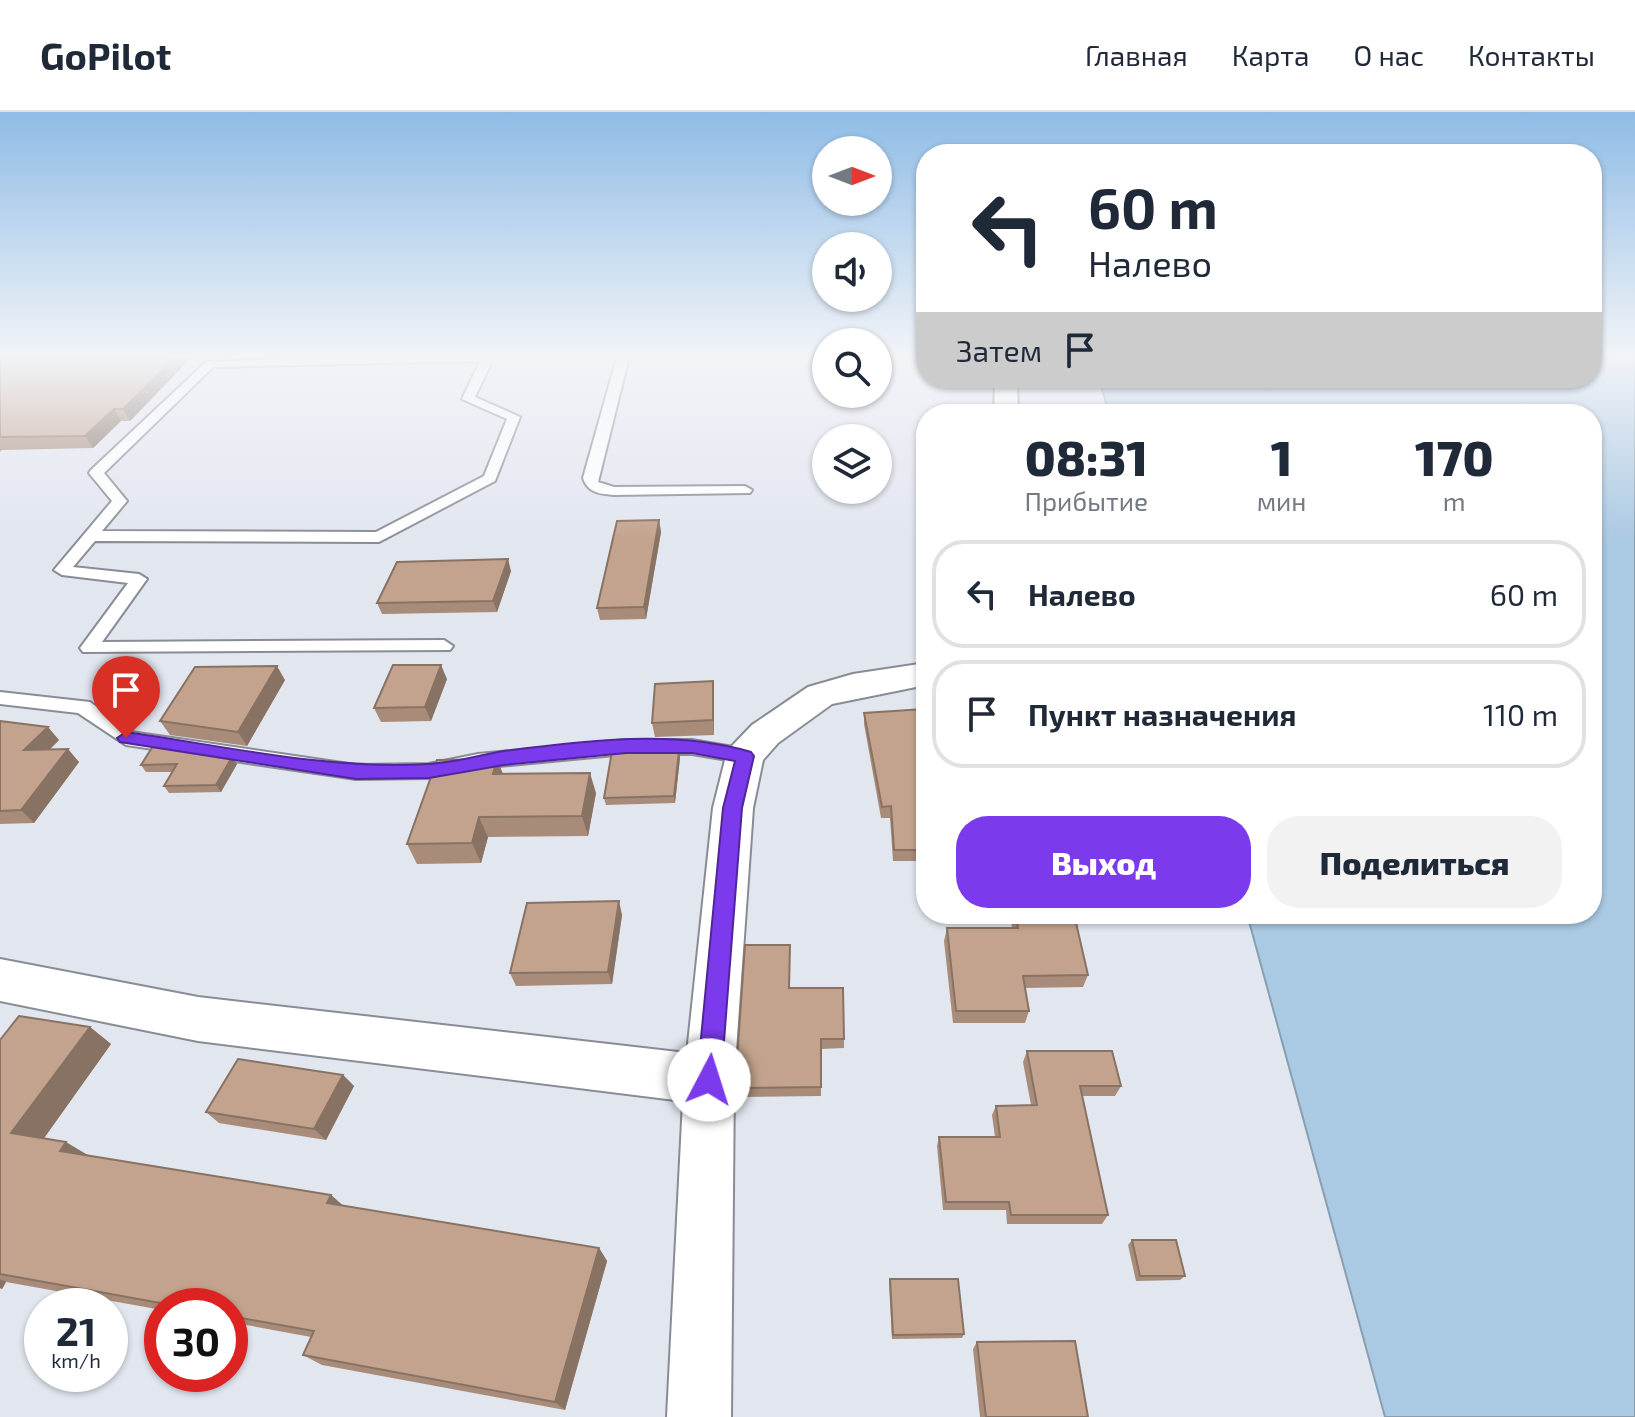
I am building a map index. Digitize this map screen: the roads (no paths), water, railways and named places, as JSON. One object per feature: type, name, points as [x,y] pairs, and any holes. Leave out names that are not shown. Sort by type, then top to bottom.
[{"type":"street","points":[[699,1417],[709,1080],[733,808],[745,756],[765,734],[820,695],[916,676]]},
{"type":"street","points":[[0,980],[198,1019],[709,1080]]},
{"type":"lane","points":[[154,418],[96,473],[120,501],[62,570],[139,579],[89,648],[444,646]]},
{"type":"lane","points":[[90,536],[379,537],[490,478],[514,418]]},
{"type":"lane","points":[[606,418],[590,478],[600,490],[745,490]]},
{"type":"lane","points":[[0,698],[83,707],[126,738],[356,772],[429,771],[478,761],[626,747],[692,747],[745,756]]},
{"type":"water","points":[[1602,418],[1635,418],[1635,1417],[1385,1417],[1250,924],[1602,924]]}]
